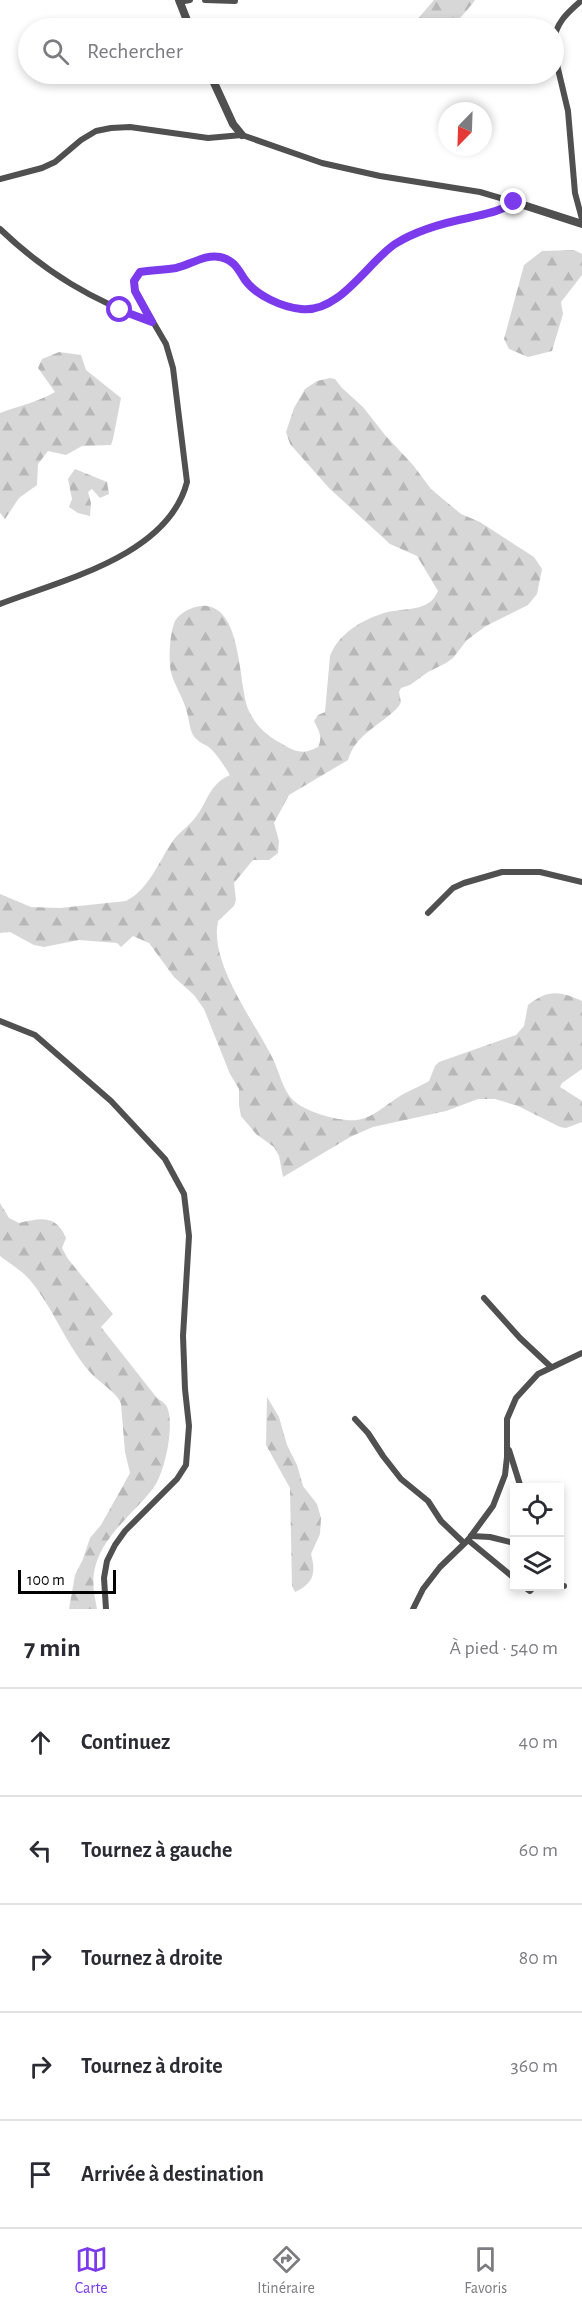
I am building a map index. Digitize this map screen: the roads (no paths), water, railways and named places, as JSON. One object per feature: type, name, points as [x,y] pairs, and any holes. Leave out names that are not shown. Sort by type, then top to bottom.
[{"type":"street","points":[[186,18],[179,1],[190,0]]},
{"type":"street","points":[[205,0],[235,1]]},
{"type":"street","points":[[563,18],[582,0]]},
{"type":"street","points":[[215,84],[233,124],[242,135]]},
{"type":"street","points":[[0,179],[42,168],[55,162],[81,140],[96,131],[111,128],[130,128],[208,138],[242,135],[321,163],[380,176],[480,192],[582,222],[575,193],[568,111],[562,84]]},
{"type":"street","points":[[0,604],[110,561],[158,530],[175,512],[183,495],[187,482],[173,368],[166,344],[135,291],[134,281],[140,272],[177,268],[218,256],[240,269],[246,281],[260,293],[279,303],[303,310],[322,306],[340,295],[392,246],[411,234],[499,211],[514,202]]},
{"type":"street","points":[[0,229],[44,268],[66,283],[120,310],[152,322]]},
{"type":"street","points":[[429,913],[453,888],[502,872],[540,872],[582,882]]},
{"type":"street","points":[[0,1021],[35,1035],[111,1101],[165,1159],[177,1178],[186,1201],[189,1236],[183,1336],[189,1426],[186,1465],[177,1479],[144,1511],[115,1545],[107,1561],[104,1578],[106,1609]]},
{"type":"street","points":[[484,1298],[520,1338],[551,1367]]},
{"type":"street","points":[[413,1609],[429,1582],[468,1539],[493,1506],[505,1475],[507,1419],[516,1398],[538,1374],[582,1353]]},
{"type":"street","points":[[355,1419],[401,1479],[428,1501],[452,1533],[468,1539],[510,1575]]},
{"type":"street","points":[[507,1446],[519,1483]]},
{"type":"street","points":[[468,1539],[490,1537],[510,1542]]}]
